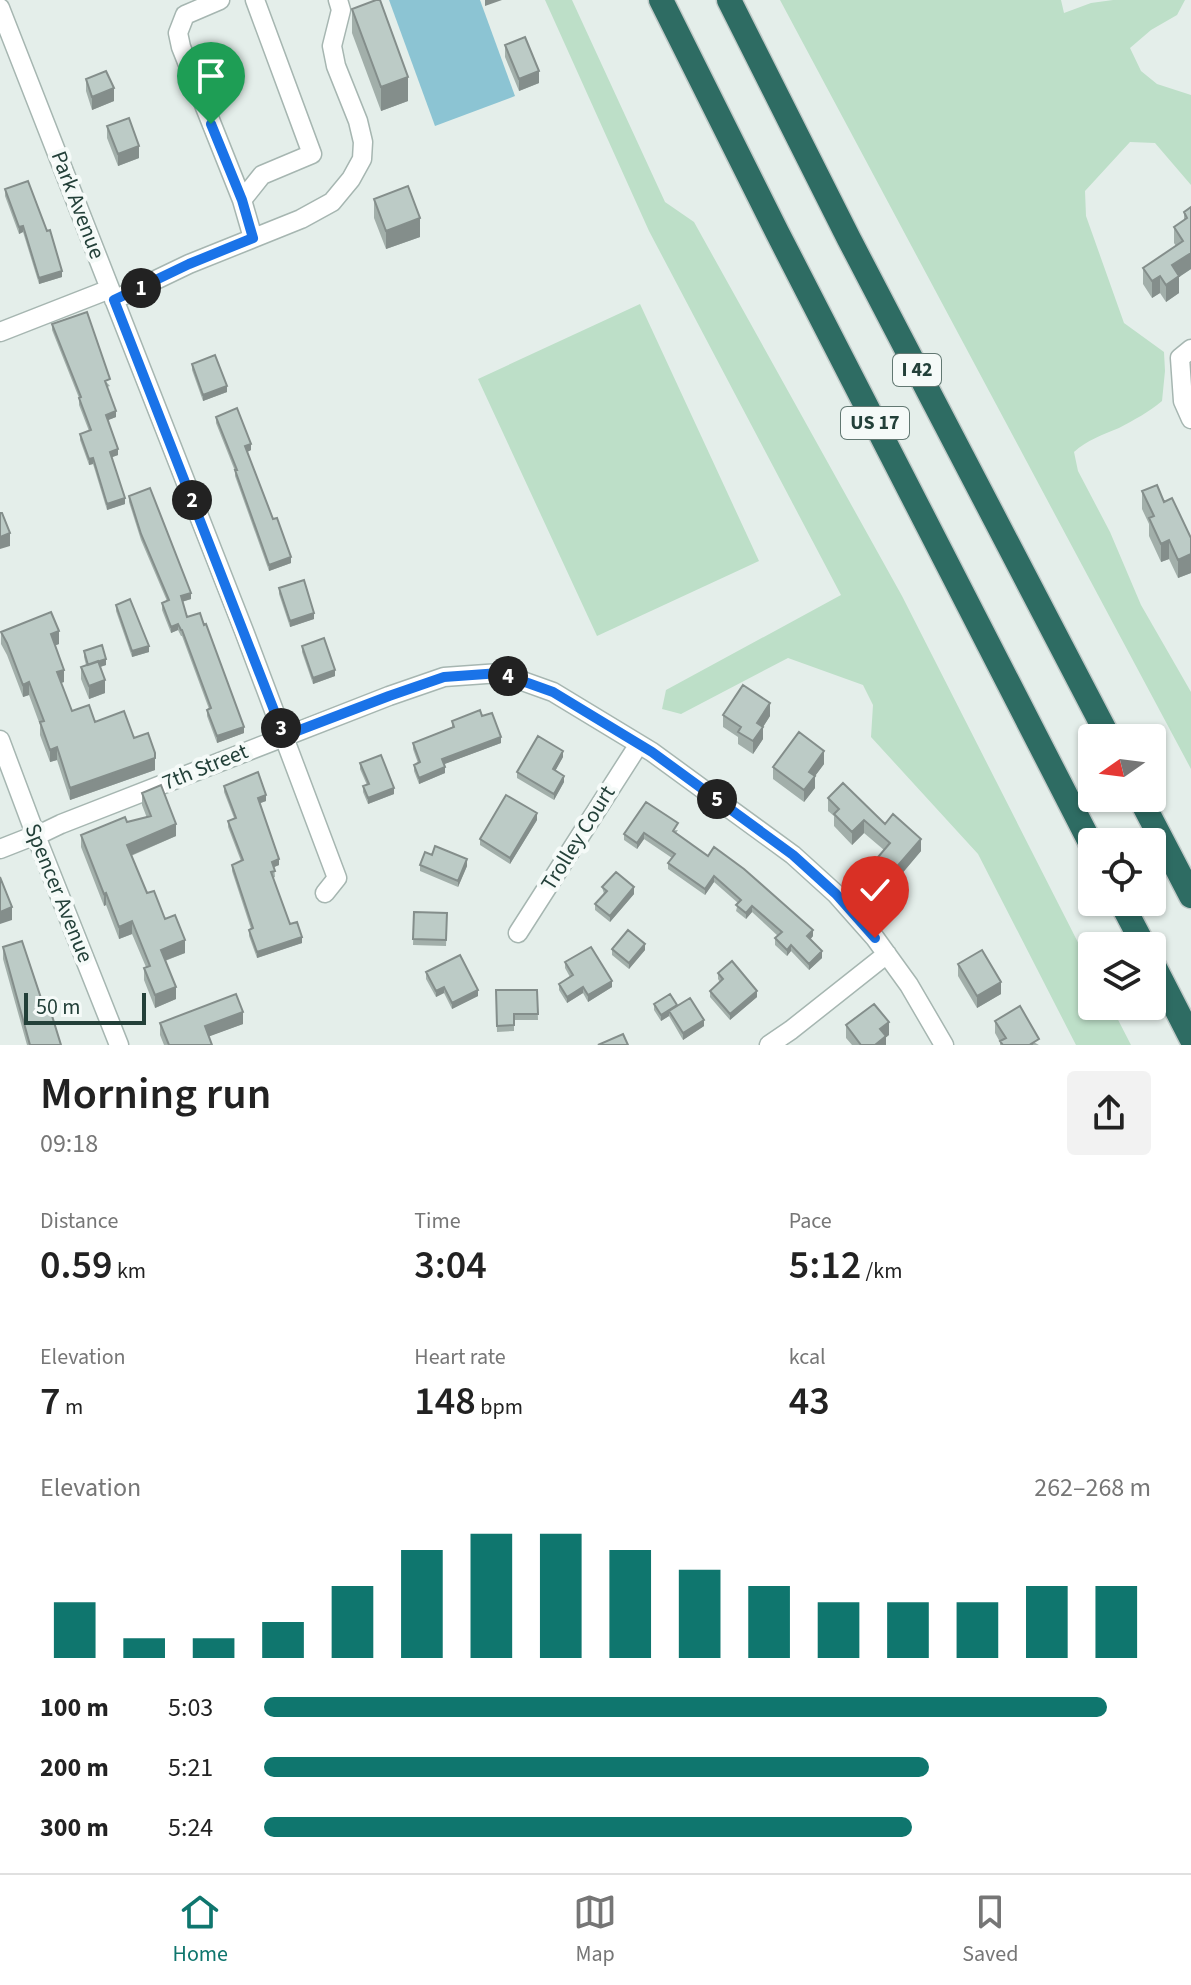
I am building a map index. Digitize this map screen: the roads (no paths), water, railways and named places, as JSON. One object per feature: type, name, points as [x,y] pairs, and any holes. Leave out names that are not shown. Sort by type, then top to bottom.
[{"type":"highway","name":"US 17","points":[[661,0],[1083,828]]},
{"type":"highway","name":"I 42","points":[[729,0],[856,253],[1102,724]]},
{"type":"highway","points":[[1147,812],[1191,896]]},
{"type":"highway","points":[[1166,989],[1191,1038]]},
{"type":"street","points":[[220,0],[185,15],[178,33],[242,200],[253,238]]},
{"type":"street","points":[[242,200],[262,175],[312,154],[255,0]]},
{"type":"street","points":[[0,332],[189,264],[301,219],[332,202],[351,179],[362,159],[363,142],[332,46],[341,10],[338,0]]},
{"type":"street","name":"Park Avenue","points":[[0,8],[74,192],[337,878],[325,893]]},
{"type":"street","points":[[1191,349],[1180,358],[1183,401],[1191,419]]},
{"type":"street","name":"7th Street","points":[[0,849],[389,696],[444,677],[500,673],[553,692],[639,744],[793,855],[836,894],[887,954],[944,1045]]},
{"type":"street","name":"Spencer Avenue","points":[[0,740],[108,1045]]},
{"type":"street","name":"Trolley Court","points":[[518,933],[639,744]]},
{"type":"street","name":"Spencer Avenue","points":[[0,766],[119,1045]]},
{"type":"street","points":[[769,1045],[887,954]]},
{"type":"water","points":[[389,0],[480,0],[515,96],[435,126]]}]
